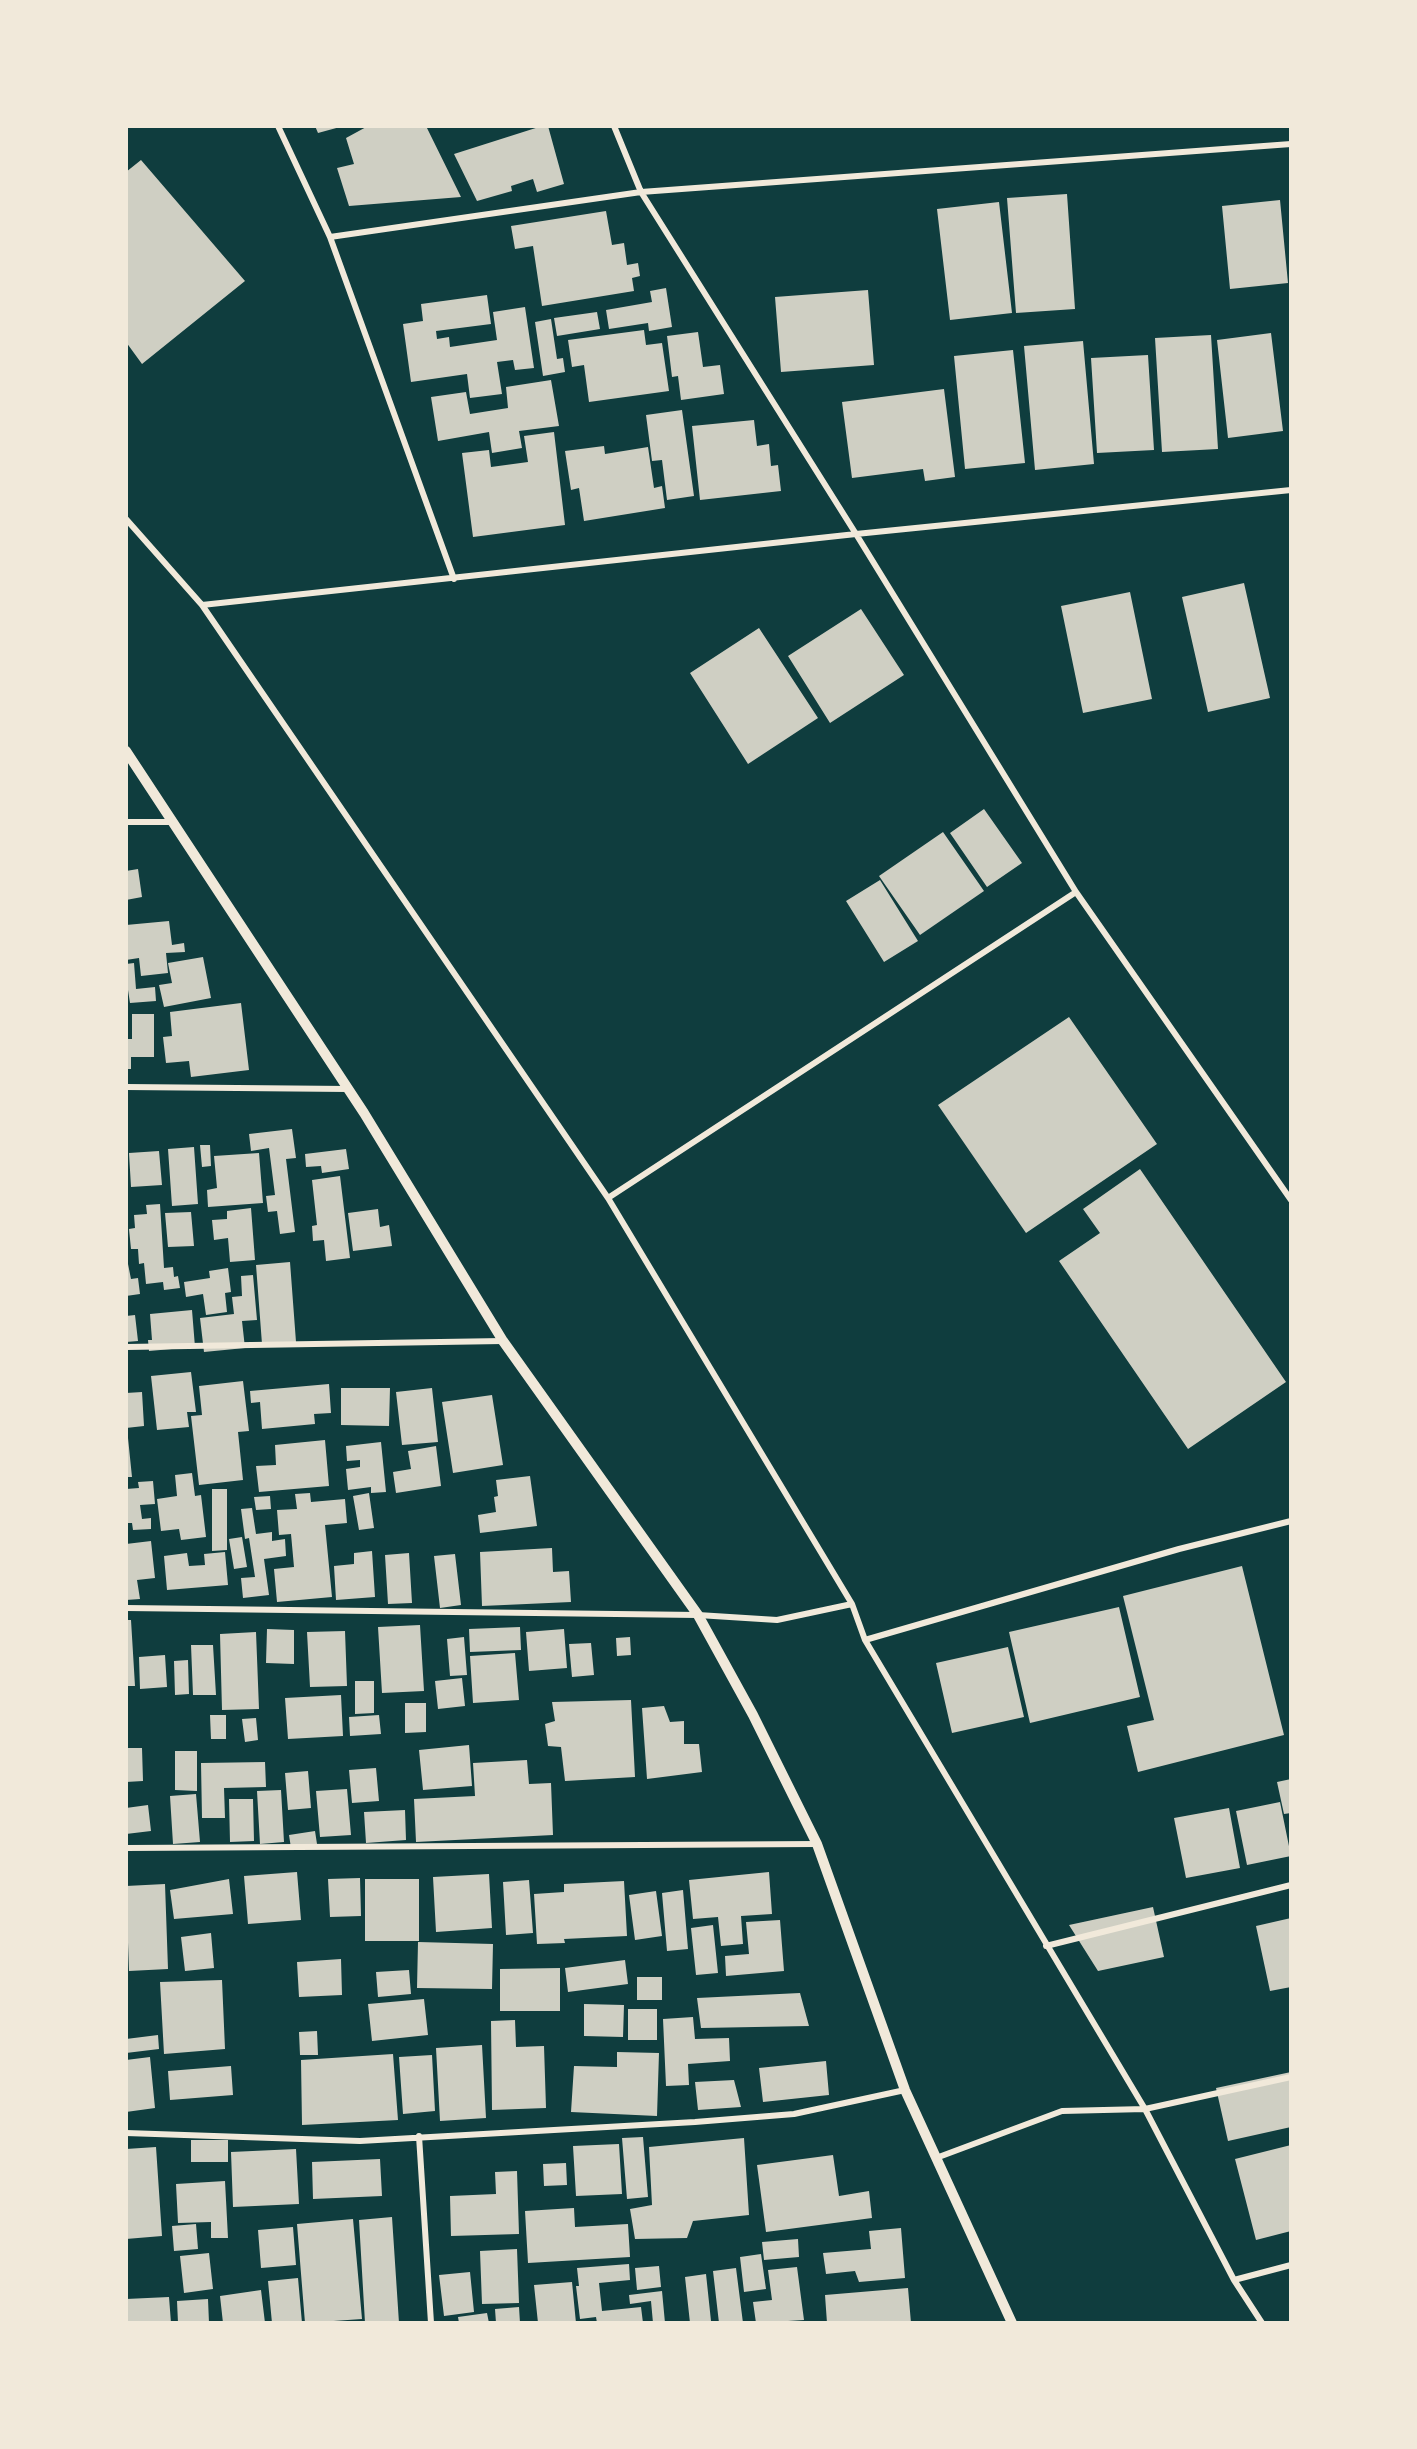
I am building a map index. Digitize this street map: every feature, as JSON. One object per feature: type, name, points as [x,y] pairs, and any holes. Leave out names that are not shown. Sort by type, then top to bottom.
[{"type":"street","points":[[278,126],[330,237],[454,579]]},
{"type":"street","points":[[614,126],[641,192],[856,534],[1076,892],[1291,1200]]},
{"type":"street","points":[[330,237],[641,192],[1291,144]]},
{"type":"street","points":[[202,604],[1291,490]]},
{"type":"street","points":[[126,519],[202,604],[608,1198],[852,1604],[865,1640],[1145,2109],[1234,2280],[1262,2323]]},
{"type":"street","points":[[126,751],[348,1089],[503,1341],[698,1616],[753,1715],[817,1844],[905,2090],[1012,2323],[1007,2323]]},
{"type":"street","points":[[126,822],[173,822]]},
{"type":"street","points":[[608,1198],[1076,892]]},
{"type":"street","points":[[126,1087],[348,1089]]},
{"type":"street","points":[[126,1347],[503,1341]]},
{"type":"street","points":[[865,1640],[1179,1549],[1291,1521]]},
{"type":"street","points":[[126,1608],[698,1616],[777,1620],[852,1604]]},
{"type":"street","points":[[126,1848],[817,1844]]},
{"type":"street","points":[[1046,1946],[1291,1885]]},
{"type":"street","points":[[936,2158],[1062,2111],[1145,2109],[1291,2077]]},
{"type":"street","points":[[126,2133],[360,2141],[783,2115],[905,2090]]},
{"type":"street","points":[[419,2136],[431,2323]]},
{"type":"street","points":[[1234,2280],[1291,2265]]},
{"type":"building","points":[[315,126],[339,126],[340,127],[318,133]]},
{"type":"building","points":[[368,126],[426,126],[461,197],[349,206],[337,168],[354,164],[346,138]]},
{"type":"building","points":[[548,126],[564,184],[537,192],[533,179],[511,186],[512,191],[477,201],[454,154]]},
{"type":"building","points":[[141,160],[245,281],[142,364],[126,342],[126,172]]},
{"type":"building","points":[[1067,194],[1075,309],[1016,313],[1007,198]]},
{"type":"building","points":[[1280,200],[1288,283],[1230,289],[1222,206]]},
{"type":"building","points":[[999,202],[1012,313],[950,320],[937,209]]},
{"type":"building","points":[[606,211],[612,245],[624,243],[627,265],[638,263],[640,276],[632,278],[634,291],[542,306],[533,246],[515,249],[511,226]]},
{"type":"building","points":[[666,288],[672,327],[649,331],[648,323],[609,329],[606,310],[652,302],[650,291]]},
{"type":"building","points":[[868,290],[874,365],[781,372],[775,297]]},
{"type":"building","points":[[487,295],[491,324],[436,331],[437,339],[449,337],[450,347],[497,340],[493,312],[525,307],[534,368],[515,370],[513,360],[497,362],[502,394],[470,398],[467,374],[411,382],[403,324],[423,321],[421,304]]},
{"type":"building","points":[[597,312],[600,329],[557,336],[554,318]]},
{"type":"building","points":[[551,319],[557,359],[563,358],[565,372],[543,376],[535,322]]},
{"type":"building","points":[[644,330],[646,345],[662,343],[669,391],[589,402],[584,365],[572,367],[568,340]]},
{"type":"building","points":[[698,332],[703,367],[720,365],[724,394],[681,400],[678,376],[672,377],[667,336]]},
{"type":"building","points":[[1271,333],[1283,431],[1228,438],[1217,340]]},
{"type":"building","points":[[1211,335],[1218,449],[1162,452],[1155,338]]},
{"type":"building","points":[[1083,341],[1094,464],[1035,470],[1024,346]]},
{"type":"building","points":[[1013,350],[1025,463],[965,469],[954,356]]},
{"type":"building","points":[[1148,355],[1154,450],[1097,453],[1091,358]]},
{"type":"building","points":[[551,380],[559,426],[519,431],[522,448],[492,453],[489,432],[438,441],[431,397],[466,392],[470,414],[508,408],[506,387]]},
{"type":"building","points":[[944,389],[955,477],[925,481],[923,469],[852,478],[842,402]]},
{"type":"building","points":[[682,410],[694,496],[667,500],[662,460],[652,461],[646,415]]},
{"type":"building","points":[[754,420],[757,446],[769,444],[771,466],[778,465],[781,491],[700,500],[692,426]]},
{"type":"building","points":[[554,432],[565,525],[473,537],[462,453],[489,450],[491,467],[528,462],[524,436]]},
{"type":"building","points":[[604,446],[605,454],[648,447],[654,488],[662,486],[665,508],[584,521],[579,488],[571,490],[565,451]]},
{"type":"building","points":[[1244,583],[1270,698],[1208,712],[1182,597]]},
{"type":"building","points":[[1130,592],[1152,699],[1083,713],[1061,606]]},
{"type":"building","points":[[861,609],[904,675],[830,723],[788,656]]},
{"type":"building","points":[[759,628],[818,718],[748,764],[690,673]]},
{"type":"building","points":[[984,809],[1022,863],[987,887],[950,833]]},
{"type":"building","points":[[943,832],[984,891],[920,935],[879,876]]},
{"type":"building","points":[[138,869],[142,897],[126,900],[126,871]]},
{"type":"building","points":[[880,880],[918,941],[884,962],[846,901]]},
{"type":"building","points":[[169,921],[172,945],[184,943],[185,952],[166,953],[168,973],[141,976],[139,958],[126,960],[126,925]]},
{"type":"building","points":[[203,957],[211,998],[164,1007],[159,985],[172,983],[168,963]]},
{"type":"building","points":[[134,963],[136,989],[155,987],[156,1001],[130,1003],[128,990],[126,990],[126,964]]},
{"type":"building","points":[[241,1003],[249,1070],[191,1077],[189,1061],[166,1063],[163,1037],[172,1036],[170,1012]]},
{"type":"building","points":[[132,1014],[154,1014],[154,1057],[131,1057],[131,1069],[126,1069],[126,1039],[132,1039]]},
{"type":"building","points":[[1069,1017],[1157,1144],[1026,1233],[938,1105]]},
{"type":"building","points":[[292,1129],[296,1158],[286,1159],[295,1232],[280,1234],[277,1211],[268,1212],[266,1196],[275,1195],[269,1148],[251,1151],[249,1134]]},
{"type":"building","points":[[200,1145],[210,1145],[211,1166],[202,1167]]},
{"type":"building","points":[[194,1147],[198,1204],[172,1206],[168,1149]]},
{"type":"building","points":[[346,1149],[349,1169],[322,1173],[321,1166],[306,1167],[305,1154]]},
{"type":"building","points":[[159,1151],[162,1185],[131,1187],[129,1153]]},
{"type":"building","points":[[259,1153],[263,1203],[208,1207],[207,1190],[217,1188],[214,1156]]},
{"type":"building","points":[[1140,1169],[1286,1382],[1188,1449],[1059,1261],[1100,1233],[1083,1209]]},
{"type":"building","points":[[340,1176],[350,1258],[326,1261],[324,1240],[313,1241],[312,1226],[317,1225],[312,1180]]},
{"type":"building","points":[[160,1204],[164,1268],[173,1267],[174,1277],[178,1276],[180,1288],[164,1290],[163,1282],[146,1284],[144,1263],[139,1264],[138,1249],[131,1249],[129,1229],[135,1228],[134,1215],[147,1214],[146,1205]]},
{"type":"building","points":[[251,1208],[255,1260],[230,1262],[228,1238],[214,1240],[212,1220],[227,1219],[227,1211]]},
{"type":"building","points":[[378,1209],[380,1227],[389,1225],[392,1246],[353,1251],[348,1213]]},
{"type":"building","points":[[191,1212],[194,1246],[168,1247],[165,1213]]},
{"type":"building","points":[[290,1262],[296,1342],[262,1344],[256,1265]]},
{"type":"building","points":[[126,1264],[128,1264],[131,1279],[138,1278],[140,1294],[126,1296]]},
{"type":"building","points":[[228,1268],[231,1292],[225,1293],[227,1312],[206,1315],[203,1294],[186,1297],[184,1282],[210,1278],[209,1271]]},
{"type":"building","points":[[253,1275],[257,1320],[242,1321],[245,1348],[204,1352],[200,1318],[234,1314],[232,1297],[242,1296],[241,1276]]},
{"type":"building","points":[[192,1310],[195,1347],[149,1351],[148,1340],[152,1340],[150,1314]]},
{"type":"building","points":[[135,1315],[138,1341],[126,1342],[126,1316]]},
{"type":"building","points":[[191,1372],[196,1412],[187,1412],[189,1427],[157,1430],[151,1376]]},
{"type":"building","points":[[243,1381],[249,1431],[238,1432],[243,1480],[199,1485],[191,1416],[202,1415],[199,1386]]},
{"type":"building","points":[[329,1384],[331,1413],[314,1414],[315,1424],[262,1429],[260,1402],[251,1403],[250,1391]]},
{"type":"building","points":[[341,1388],[390,1388],[389,1426],[341,1425]]},
{"type":"building","points":[[432,1388],[438,1442],[402,1445],[396,1392]]},
{"type":"building","points":[[142,1392],[144,1426],[126,1428],[126,1393]]},
{"type":"building","points":[[492,1395],[503,1465],[453,1473],[442,1402]]},
{"type":"building","points":[[126,1438],[128,1438],[132,1477],[126,1477]]},
{"type":"building","points":[[325,1440],[329,1486],[259,1492],[256,1466],[276,1465],[275,1445]]},
{"type":"building","points":[[381,1442],[386,1492],[371,1493],[371,1487],[348,1490],[346,1469],[360,1467],[360,1460],[347,1461],[346,1446]]},
{"type":"building","points":[[436,1446],[441,1486],[396,1493],[393,1472],[411,1469],[408,1451]]},
{"type":"building","points":[[192,1473],[195,1496],[201,1495],[206,1537],[181,1540],[179,1529],[161,1531],[157,1499],[177,1496],[175,1475]]},
{"type":"building","points":[[530,1476],[537,1526],[480,1533],[478,1515],[496,1512],[494,1497],[498,1496],[496,1480]]},
{"type":"building","points":[[153,1481],[155,1504],[140,1505],[142,1519],[151,1518],[151,1529],[133,1530],[132,1523],[126,1523],[126,1489],[139,1488],[138,1482]]},
{"type":"building","points":[[212,1489],[227,1489],[227,1550],[212,1551]]},
{"type":"building","points":[[310,1493],[311,1502],[345,1499],[347,1523],[325,1525],[332,1597],[277,1602],[274,1569],[294,1567],[291,1534],[279,1535],[277,1510],[297,1509],[295,1494]]},
{"type":"building","points":[[369,1493],[374,1528],[359,1530],[353,1496]]},
{"type":"building","points":[[270,1496],[271,1509],[256,1510],[254,1497]]},
{"type":"building","points":[[252,1508],[256,1534],[272,1532],[272,1541],[285,1539],[286,1556],[264,1559],[269,1595],[243,1598],[241,1578],[255,1577],[249,1538],[245,1539],[241,1509]]},
{"type":"building","points":[[242,1537],[247,1567],[234,1569],[229,1539]]},
{"type":"building","points":[[151,1541],[155,1578],[137,1580],[140,1599],[126,1600],[126,1544]]},
{"type":"building","points":[[552,1548],[553,1572],[569,1571],[571,1602],[482,1606],[480,1552]]},
{"type":"building","points":[[372,1551],[375,1597],[336,1600],[334,1566],[354,1564],[354,1553]]},
{"type":"building","points":[[225,1552],[228,1585],[167,1590],[164,1556],[187,1553],[189,1566],[205,1565],[204,1554]]},
{"type":"building","points":[[409,1553],[412,1603],[388,1604],[385,1555]]},
{"type":"building","points":[[455,1554],[461,1605],[440,1608],[434,1556]]},
{"type":"building","points":[[1242,1566],[1284,1735],[1138,1772],[1127,1726],[1154,1720],[1123,1596]]},
{"type":"building","points":[[1119,1607],[1140,1697],[1030,1723],[1009,1632]]},
{"type":"building","points":[[126,1620],[131,1620],[135,1686],[126,1686]]},
{"type":"building","points":[[420,1625],[424,1691],[382,1693],[378,1627]]},
{"type":"building","points":[[520,1627],[521,1650],[470,1652],[469,1629]]},
{"type":"building","points":[[267,1629],[294,1630],[294,1664],[266,1663]]},
{"type":"building","points":[[564,1629],[567,1668],[529,1671],[526,1632]]},
{"type":"building","points":[[345,1631],[347,1686],[310,1687],[307,1632]]},
{"type":"building","points":[[256,1632],[259,1709],[222,1710],[220,1634]]},
{"type":"building","points":[[464,1637],[467,1675],[450,1676],[447,1639]]},
{"type":"building","points":[[630,1637],[631,1655],[617,1656],[616,1638]]},
{"type":"building","points":[[591,1643],[594,1675],[572,1677],[569,1644]]},
{"type":"building","points":[[191,1645],[213,1645],[216,1695],[193,1695]]},
{"type":"building","points":[[1008,1647],[1024,1717],[952,1733],[936,1663]]},
{"type":"building","points":[[515,1653],[519,1700],[473,1703],[470,1656]]},
{"type":"building","points":[[165,1655],[167,1687],[140,1689],[139,1657]]},
{"type":"building","points":[[188,1660],[189,1694],[175,1695],[174,1661]]},
{"type":"building","points":[[462,1678],[465,1706],[438,1709],[435,1681]]},
{"type":"building","points":[[355,1681],[374,1681],[374,1713],[355,1714]]},
{"type":"building","points":[[341,1695],[343,1736],[288,1739],[285,1698]]},
{"type":"building","points":[[631,1700],[635,1777],[565,1781],[561,1747],[548,1746],[545,1724],[555,1721],[552,1702]]},
{"type":"building","points":[[405,1703],[426,1703],[426,1732],[405,1733]]},
{"type":"building","points":[[664,1706],[670,1722],[684,1721],[684,1744],[699,1744],[702,1772],[647,1779],[642,1708]]},
{"type":"building","points":[[210,1715],[226,1715],[226,1739],[211,1739]]},
{"type":"building","points":[[379,1715],[381,1734],[350,1736],[349,1717]]},
{"type":"building","points":[[256,1718],[258,1740],[245,1742],[242,1719]]},
{"type":"building","points":[[469,1745],[472,1786],[423,1790],[419,1750]]},
{"type":"building","points":[[126,1748],[142,1748],[143,1781],[126,1782]]},
{"type":"building","points":[[175,1751],[197,1751],[197,1791],[175,1790]]},
{"type":"building","points":[[527,1760],[529,1784],[551,1783],[553,1835],[416,1842],[414,1799],[475,1796],[473,1763]]},
{"type":"building","points":[[265,1762],[266,1787],[224,1788],[225,1818],[202,1818],[201,1763]]},
{"type":"building","points":[[376,1768],[379,1801],[352,1803],[349,1770]]},
{"type":"building","points":[[308,1771],[311,1808],[288,1810],[285,1773]]},
{"type":"building","points":[[1291,1779],[1291,1813],[1284,1814],[1277,1782]]},
{"type":"building","points":[[347,1789],[351,1835],[320,1837],[316,1791]]},
{"type":"building","points":[[281,1790],[284,1842],[260,1844],[257,1791]]},
{"type":"building","points":[[196,1794],[200,1842],[173,1844],[170,1796]]},
{"type":"building","points":[[229,1799],[253,1799],[254,1841],[230,1842]]},
{"type":"building","points":[[1280,1802],[1291,1856],[1247,1865],[1236,1811]]},
{"type":"building","points":[[148,1805],[151,1831],[126,1834],[126,1808]]},
{"type":"building","points":[[1229,1808],[1240,1868],[1186,1878],[1174,1818]]},
{"type":"building","points":[[405,1810],[406,1840],[366,1843],[364,1812]]},
{"type":"building","points":[[315,1831],[317,1844],[291,1848],[289,1835]]},
{"type":"building","points":[[297,1872],[301,1920],[248,1924],[244,1876]]},
{"type":"building","points":[[769,1872],[772,1914],[741,1916],[743,1944],[721,1946],[718,1917],[693,1919],[689,1880]]},
{"type":"building","points":[[489,1874],[492,1928],[436,1932],[433,1877]]},
{"type":"building","points":[[360,1878],[361,1916],[330,1917],[328,1879]]},
{"type":"building","points":[[229,1879],[233,1914],[174,1919],[170,1890]]},
{"type":"building","points":[[365,1879],[419,1879],[419,1941],[365,1941]]},
{"type":"building","points":[[529,1880],[533,1933],[506,1935],[503,1882]]},
{"type":"building","points":[[624,1881],[627,1936],[564,1939],[565,1943],[537,1944],[534,1894],[564,1892],[564,1884]]},
{"type":"building","points":[[165,1884],[168,1969],[129,1971],[126,1886]]},
{"type":"building","points":[[683,1890],[688,1949],[667,1951],[662,1893]]},
{"type":"building","points":[[656,1891],[662,1936],[635,1940],[629,1895]]},
{"type":"building","points":[[1153,1907],[1164,1957],[1098,1971],[1069,1925]]},
{"type":"building","points":[[1291,1918],[1291,1987],[1270,1991],[1256,1926]]},
{"type":"building","points":[[780,1920],[784,1971],[726,1976],[725,1956],[749,1954],[746,1922]]},
{"type":"building","points":[[713,1925],[718,1973],[696,1975],[691,1928]]},
{"type":"building","points":[[211,1933],[214,1968],[185,1971],[181,1937]]},
{"type":"building","points":[[418,1942],[493,1944],[492,1989],[417,1988]]},
{"type":"building","points":[[341,1959],[342,1995],[299,1997],[297,1962]]},
{"type":"building","points":[[625,1960],[628,1984],[568,1992],[565,1968]]},
{"type":"building","points":[[560,1968],[560,2011],[500,2011],[500,1969]]},
{"type":"building","points":[[409,1970],[411,1994],[378,1997],[376,1972]]},
{"type":"building","points":[[637,1977],[662,1977],[662,2000],[637,2000]]},
{"type":"building","points":[[222,1980],[225,2049],[164,2054],[160,1982]]},
{"type":"building","points":[[800,1993],[809,2026],[701,2028],[697,1998]]},
{"type":"building","points":[[424,1999],[428,2035],[372,2041],[368,2004]]},
{"type":"building","points":[[584,2004],[624,2005],[623,2037],[584,2036]]},
{"type":"building","points":[[628,2009],[657,2009],[657,2040],[628,2040]]},
{"type":"building","points":[[693,2017],[695,2039],[729,2038],[730,2061],[688,2064],[689,2085],[666,2086],[663,2019]]},
{"type":"building","points":[[515,2020],[516,2047],[544,2046],[546,2108],[492,2110],[491,2021]]},
{"type":"building","points":[[317,2031],[318,2055],[300,2055],[299,2032]]},
{"type":"building","points":[[158,2035],[159,2049],[126,2053],[126,2039]]},
{"type":"building","points":[[482,2045],[486,2118],[440,2121],[436,2048]]},
{"type":"building","points":[[617,2052],[659,2053],[657,2116],[571,2112],[574,2066],[617,2067]]},
{"type":"building","points":[[393,2054],[398,2120],[302,2125],[301,2060]]},
{"type":"building","points":[[432,2055],[435,2111],[403,2114],[399,2057]]},
{"type":"building","points":[[150,2057],[155,2108],[126,2112],[126,2060]]},
{"type":"building","points":[[826,2061],[829,2095],[763,2102],[759,2068]]},
{"type":"building","points":[[231,2066],[233,2095],[170,2100],[168,2071]]},
{"type":"building","points":[[1291,2072],[1291,2127],[1228,2141],[1216,2088]]},
{"type":"building","points":[[734,2080],[741,2107],[698,2110],[695,2082]]},
{"type":"building","points":[[643,2137],[648,2197],[627,2199],[622,2138]]},
{"type":"building","points":[[744,2138],[749,2215],[693,2221],[687,2238],[635,2239],[630,2209],[652,2205],[649,2147]]},
{"type":"building","points":[[191,2140],[228,2140],[228,2162],[191,2162]]},
{"type":"building","points":[[619,2144],[622,2194],[576,2196],[573,2146]]},
{"type":"building","points":[[1291,2145],[1291,2231],[1256,2240],[1235,2159]]},
{"type":"building","points":[[156,2147],[162,2236],[126,2239],[126,2149]]},
{"type":"building","points":[[296,2149],[299,2204],[233,2207],[231,2152]]},
{"type":"building","points":[[833,2155],[839,2196],[869,2191],[872,2218],[766,2232],[757,2165]]},
{"type":"building","points":[[380,2159],[382,2196],[313,2199],[312,2162]]},
{"type":"building","points":[[566,2163],[567,2185],[544,2186],[543,2164]]},
{"type":"building","points":[[517,2171],[519,2234],[451,2236],[450,2196],[496,2194],[495,2172]]},
{"type":"building","points":[[225,2181],[228,2238],[211,2238],[211,2222],[178,2223],[176,2184]]},
{"type":"building","points":[[574,2208],[575,2227],[628,2224],[630,2257],[528,2263],[525,2211]]},
{"type":"building","points":[[392,2217],[399,2323],[365,2323],[359,2220]]},
{"type":"building","points":[[353,2219],[362,2319],[305,2323],[297,2224]]},
{"type":"building","points":[[196,2224],[198,2249],[174,2251],[172,2226]]},
{"type":"building","points":[[293,2227],[296,2265],[261,2268],[258,2230]]},
{"type":"building","points":[[901,2228],[905,2278],[859,2282],[855,2271],[826,2274],[823,2253],[871,2249],[869,2231]]},
{"type":"building","points":[[798,2239],[799,2257],[764,2260],[762,2242]]},
{"type":"building","points":[[517,2249],[519,2303],[482,2304],[480,2251]]},
{"type":"building","points":[[209,2253],[213,2289],[184,2293],[180,2256]]},
{"type":"building","points":[[761,2254],[766,2289],[744,2292],[740,2257]]},
{"type":"building","points":[[629,2264],[630,2280],[599,2283],[602,2311],[641,2307],[643,2323],[597,2323],[596,2317],[580,2319],[576,2286],[579,2286],[577,2268]]},
{"type":"building","points":[[659,2266],[661,2287],[637,2290],[635,2268]]},
{"type":"building","points":[[797,2267],[804,2320],[756,2323],[753,2302],[772,2300],[768,2270]]},
{"type":"building","points":[[736,2268],[743,2323],[719,2323],[713,2271]]},
{"type":"building","points":[[470,2272],[474,2312],[444,2316],[439,2275]]},
{"type":"building","points":[[706,2274],[711,2321],[690,2323],[685,2277]]},
{"type":"building","points":[[298,2278],[302,2323],[272,2323],[268,2281]]},
{"type":"building","points":[[572,2282],[576,2323],[538,2323],[534,2285]]},
{"type":"building","points":[[908,2288],[911,2323],[827,2323],[825,2295]]},
{"type":"building","points":[[261,2290],[265,2323],[223,2323],[220,2296]]},
{"type":"building","points":[[662,2291],[665,2323],[653,2323],[651,2301],[630,2304],[629,2295]]},
{"type":"building","points":[[169,2297],[171,2323],[126,2323],[126,2299]]},
{"type":"building","points":[[208,2299],[209,2323],[178,2323],[177,2301]]},
{"type":"building","points":[[519,2307],[520,2323],[496,2323],[495,2309]]},
{"type":"building","points":[[487,2313],[489,2323],[459,2323],[458,2317]]}]
